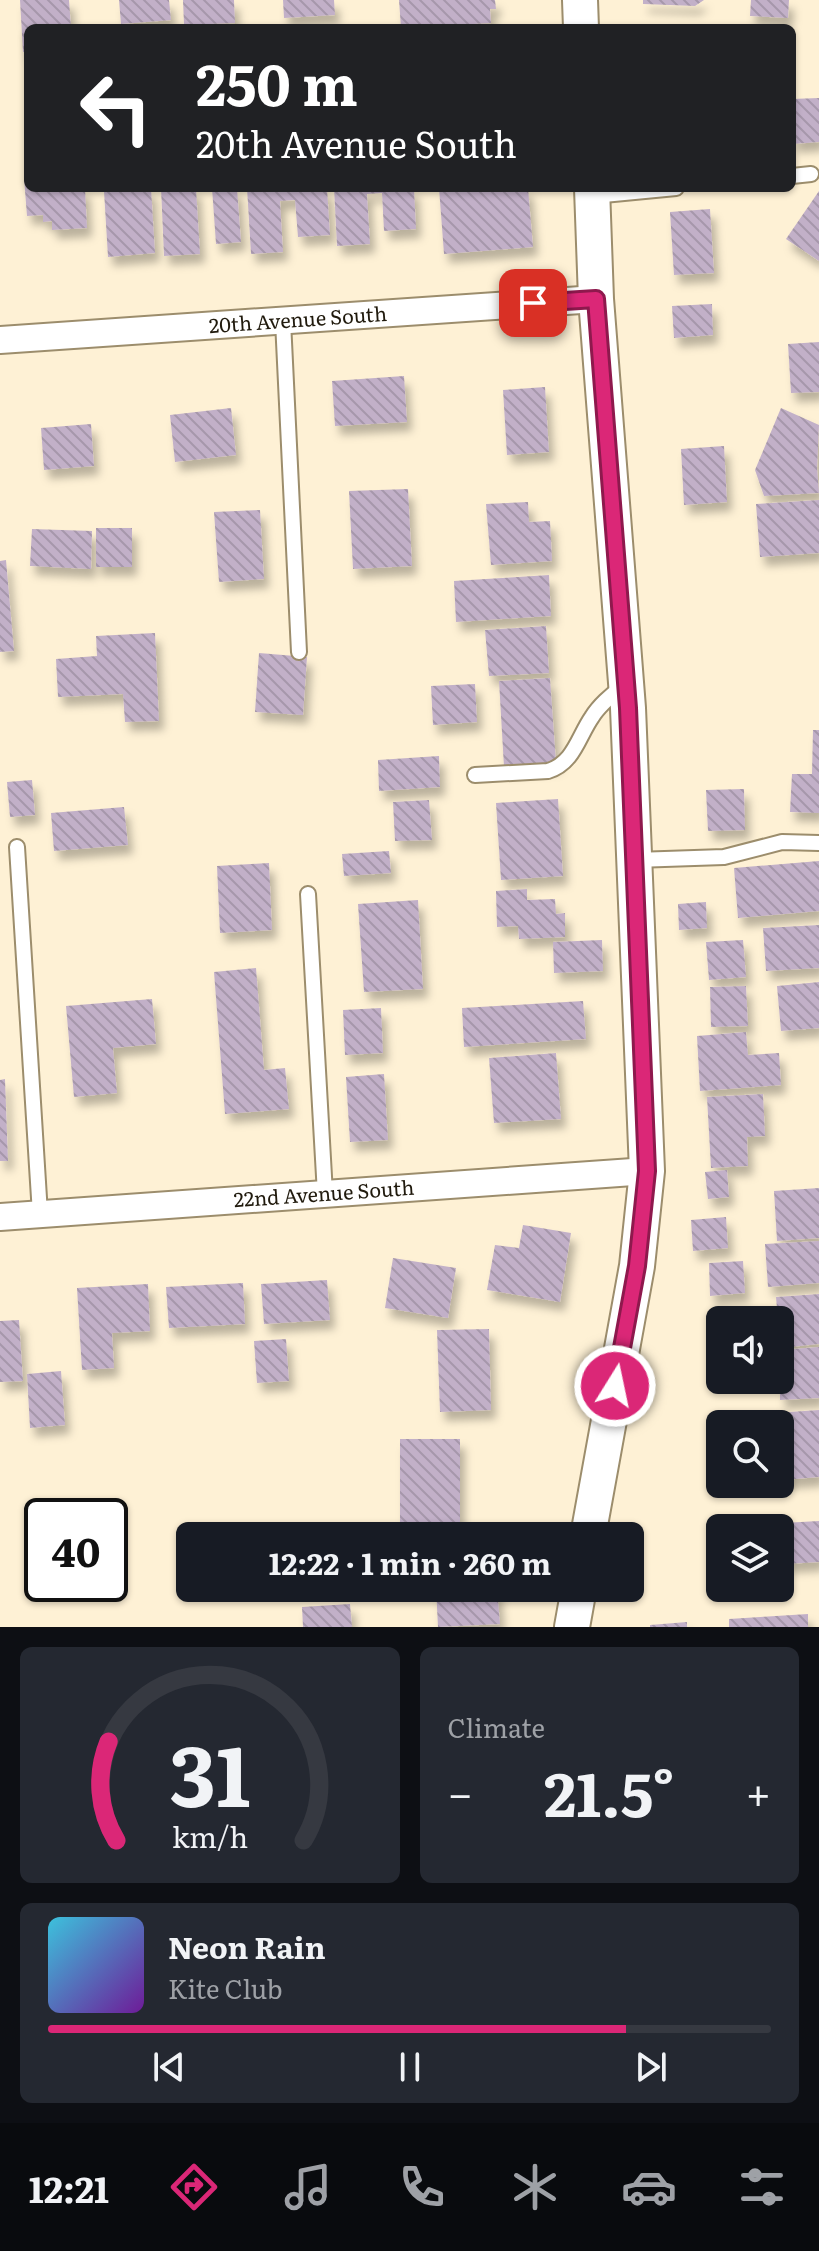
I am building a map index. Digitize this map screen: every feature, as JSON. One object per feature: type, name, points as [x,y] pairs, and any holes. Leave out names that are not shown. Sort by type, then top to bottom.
[{"type":"street","points":[[580,0],[581,24]]},
{"type":"street","points":[[591,1522],[637,1266],[647,1171],[635,860],[596,299],[593,192]]},
{"type":"street","name":"20th Avenue South","points":[[0,340],[596,299]]},
{"type":"street","name":"22nd Avenue South","points":[[0,1217],[647,1171]]},
{"type":"street","points":[[572,1627],[576,1602]]},
{"type":"lane","points":[[796,176],[811,174]]},
{"type":"lane","points":[[283,321],[299,652]]},
{"type":"lane","points":[[475,775],[558,768],[570,757],[592,716],[625,684]]},
{"type":"lane","points":[[635,860],[724,857],[782,842],[819,843]]},
{"type":"lane","points":[[17,847],[40,1214]]},
{"type":"lane","points":[[308,894],[325,1194]]},
{"type":"building","points":[[20,0],[69,0],[71,24],[24,24],[23,52]]},
{"type":"building","points":[[119,0],[169,0],[171,20],[121,24]]},
{"type":"building","points":[[183,0],[234,0],[235,23],[184,24]]},
{"type":"building","points":[[283,0],[334,0],[335,15],[284,18]]},
{"type":"building","points":[[399,0],[495,0],[496,9],[490,9],[491,23],[401,24]]},
{"type":"building","points":[[643,0],[704,0],[695,6],[643,4]]},
{"type":"building","points":[[751,0],[789,0],[788,18],[750,16]]},
{"type":"building","points":[[819,98],[819,142],[796,144],[796,99]]},
{"type":"building","points":[[819,191],[819,261],[786,239]]},
{"type":"building","points":[[25,192],[85,192],[87,228],[52,230],[52,221],[43,222],[43,215],[27,216]]},
{"type":"building","points":[[104,192],[151,192],[155,253],[108,257]]},
{"type":"building","points":[[161,192],[196,192],[200,254],[164,256]]},
{"type":"building","points":[[212,192],[237,192],[241,242],[216,244]]},
{"type":"building","points":[[247,192],[327,192],[330,235],[298,237],[295,200],[280,201],[283,252],[251,254]]},
{"type":"building","points":[[334,192],[414,192],[416,229],[384,231],[382,193],[367,194],[370,244],[337,246]]},
{"type":"building","points":[[439,192],[528,192],[533,247],[444,254]]},
{"type":"building","points":[[710,209],[714,273],[674,275],[670,212]]},
{"type":"building","points":[[712,304],[713,335],[674,338],[672,306]]},
{"type":"building","points":[[819,342],[819,392],[791,393],[788,344]]},
{"type":"building","points":[[404,376],[407,422],[335,426],[332,381]]},
{"type":"building","points":[[545,387],[549,452],[507,455],[503,390]]},
{"type":"building","points":[[231,408],[236,455],[175,462],[170,415]]},
{"type":"building","points":[[781,408],[819,425],[819,493],[764,496],[755,470]]},
{"type":"building","points":[[91,424],[94,466],[44,470],[41,428]]},
{"type":"building","points":[[724,446],[727,502],[684,505],[681,449]]},
{"type":"building","points":[[408,489],[412,566],[353,569],[349,491]]},
{"type":"building","points":[[819,500],[819,553],[760,557],[756,504]]},
{"type":"building","points":[[528,502],[529,522],[550,521],[552,561],[491,565],[486,504]]},
{"type":"building","points":[[260,510],[264,579],[219,582],[214,512]]},
{"type":"building","points":[[96,528],[132,528],[132,567],[96,567]]},
{"type":"building","points":[[32,529],[92,531],[91,569],[30,566]]},
{"type":"building","points":[[6,560],[14,651],[0,652],[0,561]]},
{"type":"building","points":[[549,575],[551,616],[456,622],[454,581]]},
{"type":"building","points":[[546,626],[549,673],[489,676],[485,630]]},
{"type":"building","points":[[155,633],[159,721],[125,722],[123,694],[58,697],[56,659],[97,656],[96,636]]},
{"type":"building","points":[[259,653],[307,657],[303,715],[255,712]]},
{"type":"building","points":[[550,678],[556,763],[504,767],[499,681]]},
{"type":"building","points":[[475,684],[477,722],[433,725],[431,686]]},
{"type":"building","points":[[813,730],[819,730],[819,813],[790,812],[792,774],[812,774]]},
{"type":"building","points":[[439,756],[440,787],[379,791],[378,760]]},
{"type":"building","points":[[32,780],[35,815],[10,817],[7,782]]},
{"type":"building","points":[[744,789],[745,830],[708,831],[706,790]]},
{"type":"building","points":[[558,799],[563,876],[501,880],[496,803]]},
{"type":"building","points":[[429,800],[432,840],[395,841],[393,802]]},
{"type":"building","points":[[124,807],[128,845],[54,851],[51,813]]},
{"type":"building","points":[[389,851],[391,873],[344,876],[342,854]]},
{"type":"building","points":[[819,861],[819,911],[738,918],[734,868]]},
{"type":"building","points":[[269,863],[272,930],[220,933],[217,866]]},
{"type":"building","points":[[527,889],[527,900],[555,899],[556,914],[565,913],[565,937],[519,939],[518,926],[497,927],[496,891]]},
{"type":"building","points":[[418,900],[423,989],[364,992],[358,904]]},
{"type":"building","points":[[706,902],[707,928],[679,930],[678,904]]},
{"type":"building","points":[[819,925],[819,968],[766,971],[763,928]]},
{"type":"building","points":[[602,940],[603,971],[554,973],[553,942]]},
{"type":"building","points":[[743,940],[746,977],[709,980],[706,942]]},
{"type":"building","points":[[256,968],[264,1070],[285,1068],[289,1109],[225,1114],[214,972]]},
{"type":"building","points":[[819,982],[819,1028],[781,1031],[777,986]]},
{"type":"building","points":[[746,986],[748,1026],[711,1027],[710,987]]},
{"type":"building","points":[[152,999],[156,1044],[113,1048],[117,1093],[74,1097],[66,1006]]},
{"type":"building","points":[[583,1001],[586,1039],[464,1047],[462,1008]]},
{"type":"building","points":[[381,1008],[383,1053],[345,1055],[343,1010]]},
{"type":"building","points":[[746,1032],[748,1055],[779,1053],[781,1085],[700,1091],[697,1036]]},
{"type":"building","points":[[556,1053],[561,1119],[494,1123],[489,1058]]},
{"type":"building","points":[[384,1074],[388,1140],[350,1142],[346,1077]]},
{"type":"building","points":[[5,1079],[8,1161],[0,1161],[0,1080]]},
{"type":"building","points":[[763,1094],[765,1136],[747,1137],[748,1166],[711,1168],[707,1097]]},
{"type":"building","points":[[727,1170],[729,1197],[708,1199],[705,1172]]},
{"type":"building","points":[[819,1188],[819,1238],[777,1241],[774,1191]]},
{"type":"building","points":[[726,1217],[728,1248],[693,1251],[691,1220]]},
{"type":"building","points":[[523,1225],[571,1233],[560,1302],[487,1290],[495,1245],[519,1248]]},
{"type":"building","points":[[819,1241],[819,1283],[768,1287],[765,1244]]},
{"type":"building","points":[[393,1258],[456,1268],[448,1318],[385,1308]]},
{"type":"building","points":[[743,1261],[745,1293],[710,1296],[709,1263]]},
{"type":"building","points":[[327,1280],[330,1320],[264,1324],[261,1284]]},
{"type":"building","points":[[243,1283],[245,1324],[169,1328],[166,1287]]},
{"type":"building","points":[[148,1284],[150,1331],[112,1333],[114,1368],[82,1370],[77,1288]]},
{"type":"building","points":[[819,1294],[819,1344],[794,1347],[794,1306],[777,1306],[776,1297]]},
{"type":"building","points":[[19,1320],[23,1381],[0,1382],[0,1321]]},
{"type":"building","points":[[489,1329],[491,1410],[440,1412],[437,1330]]},
{"type":"building","points":[[286,1339],[289,1381],[257,1383],[254,1341]]},
{"type":"building","points":[[819,1347],[819,1398],[780,1400],[780,1394],[794,1394],[794,1349]]},
{"type":"building","points":[[61,1371],[65,1425],[30,1428],[27,1374]]},
{"type":"building","points":[[819,1410],[819,1477],[794,1479],[794,1412]]},
{"type":"building","points":[[400,1439],[460,1439],[460,1522],[400,1522]]},
{"type":"building","points":[[819,1521],[819,1562],[794,1564],[794,1522]]},
{"type":"building","points":[[437,1602],[498,1602],[500,1624],[438,1627]]},
{"type":"building","points":[[350,1604],[352,1627],[303,1627],[302,1607]]},
{"type":"building","points":[[808,1614],[808,1627],[729,1627],[729,1619]]},
{"type":"building","points":[[687,1622],[687,1627],[650,1627],[650,1625]]},
{"type":"route","points":[[533,303],[596,299],[628,708],[647,1171],[637,1266],[615,1386]]}]
